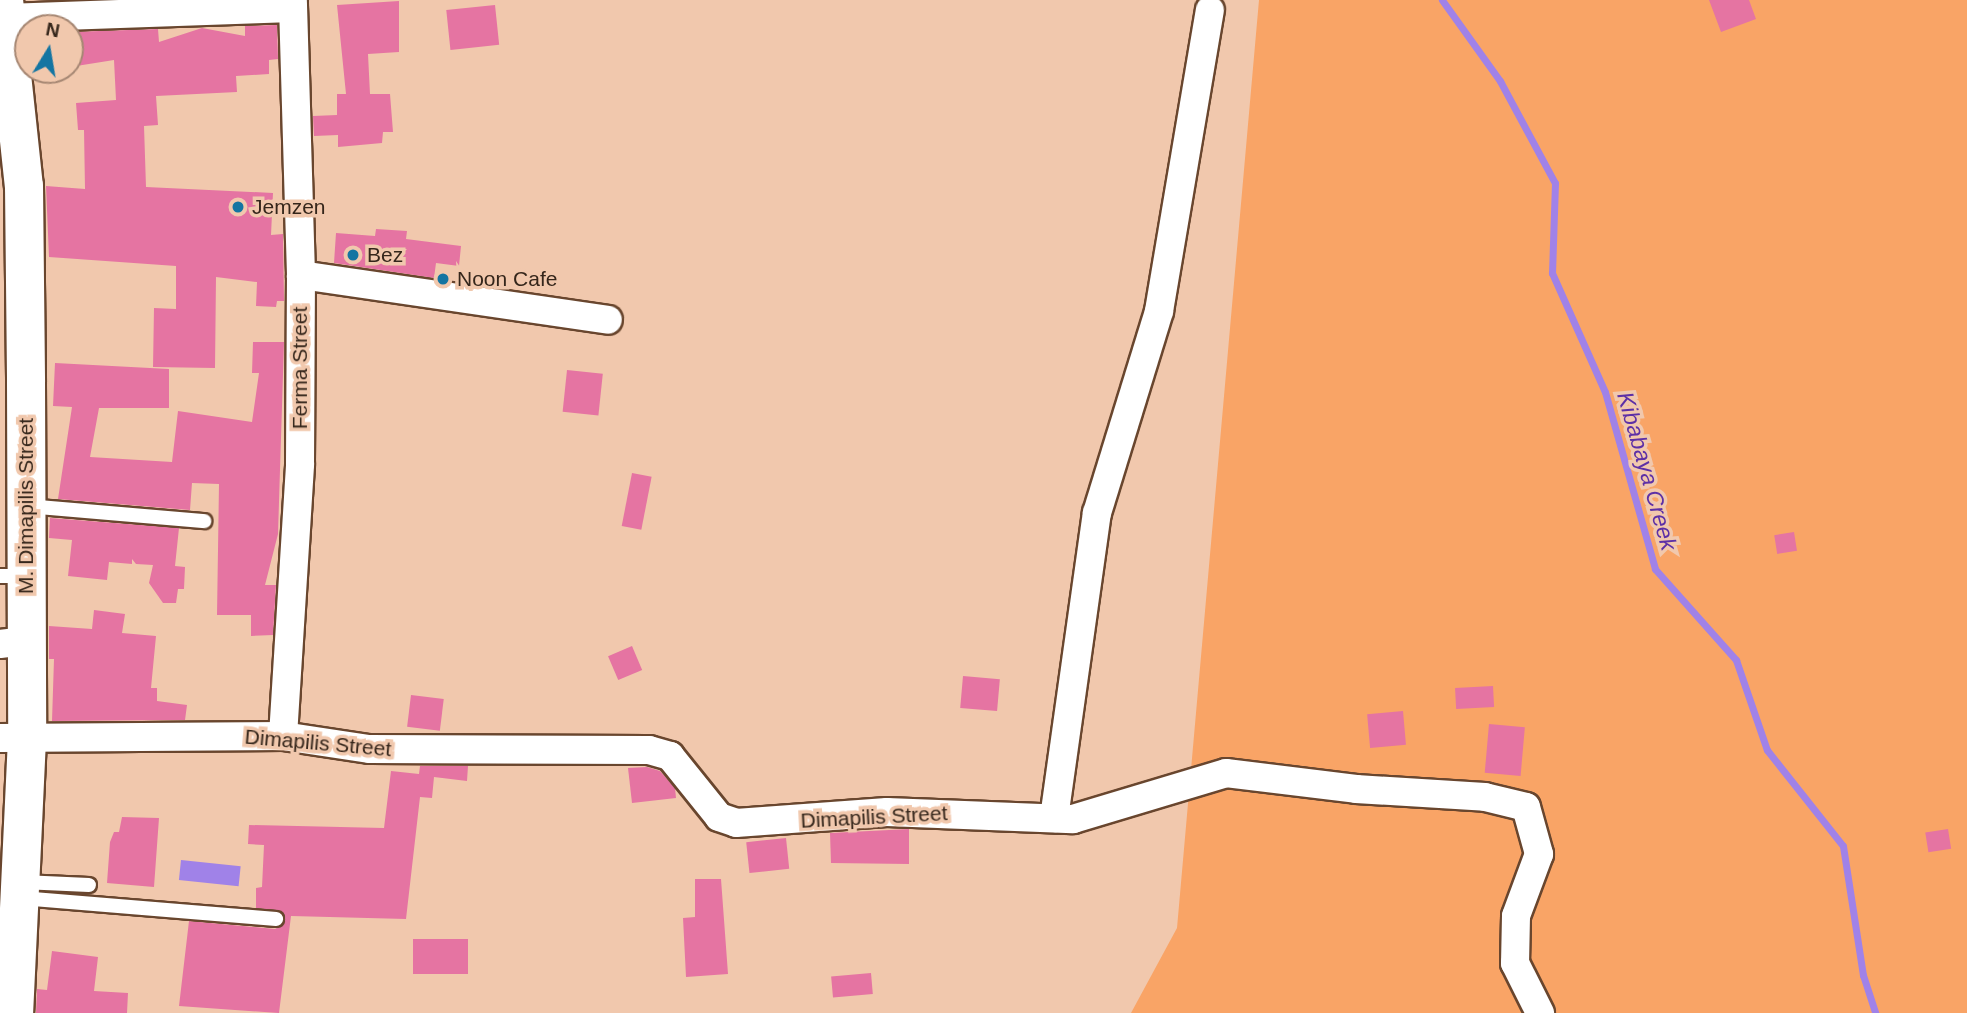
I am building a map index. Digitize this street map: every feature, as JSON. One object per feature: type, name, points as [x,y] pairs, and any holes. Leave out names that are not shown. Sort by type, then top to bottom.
[{"type":"main road","name":"M. Dimapilis Street","points":[[4,9],[24,186],[26,506],[13,576],[13,738],[20,890],[14,1013]]},
{"type":"street","points":[[4,9],[293,4]]},
{"type":"street","name":"Ferma Street","points":[[283,736],[300,464],[301,275],[293,4]]},
{"type":"street","points":[[1054,818],[1097,513],[1159,311],[1210,10]]},
{"type":"street","points":[[301,275],[608,320]]},
{"type":"street","name":"Dimapilis Street","points":[[13,738],[283,736],[369,749],[649,750],[670,756],[719,817],[736,823],[887,812],[1073,819],[1226,773],[1356,789],[1485,797],[1526,807],[1539,855],[1516,916],[1515,963],[1540,1013]]},
{"type":"lane","points":[[26,506],[204,521]]},
{"type":"lane","points":[[20,890],[89,885]]},
{"type":"lane","points":[[20,890],[276,919]]},
{"type":"shaded area","points":[[1259,0],[1967,0],[1967,1013],[1131,1013],[1177,928]]},
{"type":"shaded area","points":[[181,860],[241,866],[239,886],[179,880]]},
{"type":"building","points":[[1709,0],[1749,0],[1756,19],[1721,32]]},
{"type":"building","points":[[399,1],[399,52],[368,54],[370,94],[390,94],[393,132],[383,132],[382,143],[338,147],[338,135],[314,136],[313,116],[337,115],[337,94],[346,94],[337,5]]},
{"type":"building","points":[[495,5],[499,45],[450,50],[446,10]]},
{"type":"building","points":[[277,25],[278,59],[269,60],[269,74],[236,76],[237,92],[156,96],[158,125],[144,126],[146,187],[273,193],[271,235],[283,234],[284,301],[277,301],[276,307],[256,306],[257,282],[216,277],[215,368],[153,367],[154,308],[176,309],[176,266],[49,257],[46,186],[85,189],[84,130],[78,130],[76,103],[116,100],[114,60],[84,65],[84,32],[158,29],[159,42],[202,28],[245,36],[245,26]]},
{"type":"building","points":[[376,229],[407,231],[406,239],[461,246],[459,266],[436,263],[434,278],[334,263],[336,233],[375,236]]},
{"type":"building","points":[[253,342],[284,342],[278,534],[265,585],[276,585],[273,635],[251,636],[251,615],[217,615],[219,484],[192,483],[190,510],[58,499],[72,407],[53,406],[55,363],[169,369],[169,408],[99,408],[90,457],[172,462],[178,411],[252,422],[259,373],[252,373]]},
{"type":"building","points":[[567,370],[603,374],[598,416],[563,412]]},
{"type":"building","points":[[632,473],[652,477],[641,530],[622,526]]},
{"type":"building","points":[[50,518],[179,528],[175,566],[185,567],[184,589],[178,589],[176,603],[163,603],[149,583],[153,565],[136,564],[132,559],[132,564],[109,562],[107,580],[68,576],[72,540],[49,538]]},
{"type":"building","points":[[1794,532],[1797,551],[1777,554],[1774,535]]},
{"type":"building","points":[[94,610],[125,614],[122,633],[156,636],[151,688],[157,688],[157,701],[187,705],[185,720],[52,721],[54,659],[49,659],[49,626],[92,629]]},
{"type":"building","points":[[632,646],[642,670],[618,680],[608,656]]},
{"type":"building","points":[[963,676],[1000,679],[997,711],[960,708]]},
{"type":"building","points":[[1493,686],[1494,707],[1456,709],[1455,688]]},
{"type":"building","points":[[411,695],[444,699],[440,731],[407,727]]},
{"type":"building","points":[[1403,711],[1406,745],[1370,748],[1367,714]]},
{"type":"building","points":[[1489,724],[1525,727],[1521,776],[1485,773]]},
{"type":"building","points":[[420,766],[468,766],[467,781],[434,777],[432,798],[420,797],[406,919],[291,916],[279,1013],[179,1006],[189,921],[275,929],[284,924],[281,911],[256,908],[256,888],[262,887],[264,845],[248,844],[249,825],[384,828],[391,771],[419,774]]},
{"type":"building","points":[[647,767],[660,771],[675,788],[676,798],[632,803],[628,768]]},
{"type":"building","points":[[122,817],[159,818],[154,887],[107,883],[110,842],[114,832],[119,832]]},
{"type":"building","points":[[909,829],[909,864],[831,863],[830,833]]},
{"type":"building","points":[[1948,829],[1951,849],[1928,852],[1925,833]]},
{"type":"building","points":[[786,838],[789,869],[749,873],[746,842]]},
{"type":"building","points":[[695,879],[721,879],[728,974],[686,977],[683,918],[695,917]]},
{"type":"building","points":[[413,939],[468,939],[468,974],[413,974]]},
{"type":"building","points":[[52,951],[98,957],[94,991],[128,993],[127,1013],[36,1013],[37,989],[47,990]]},
{"type":"building","points":[[871,973],[873,994],[833,997],[831,976]]},
{"type":"waterway","name":"Kibabaya Creek","points":[[1442,0],[1500,81],[1555,183],[1552,273],[1605,392],[1655,569],[1736,660],[1767,750],[1843,846],[1863,975],[1875,1013]]},
{"type":"place","name":"Jemzen","points":[[238,207]]},
{"type":"place","name":"Bez","points":[[353,255]]},
{"type":"place","name":"Noon Cafe","points":[[443,279]]}]
